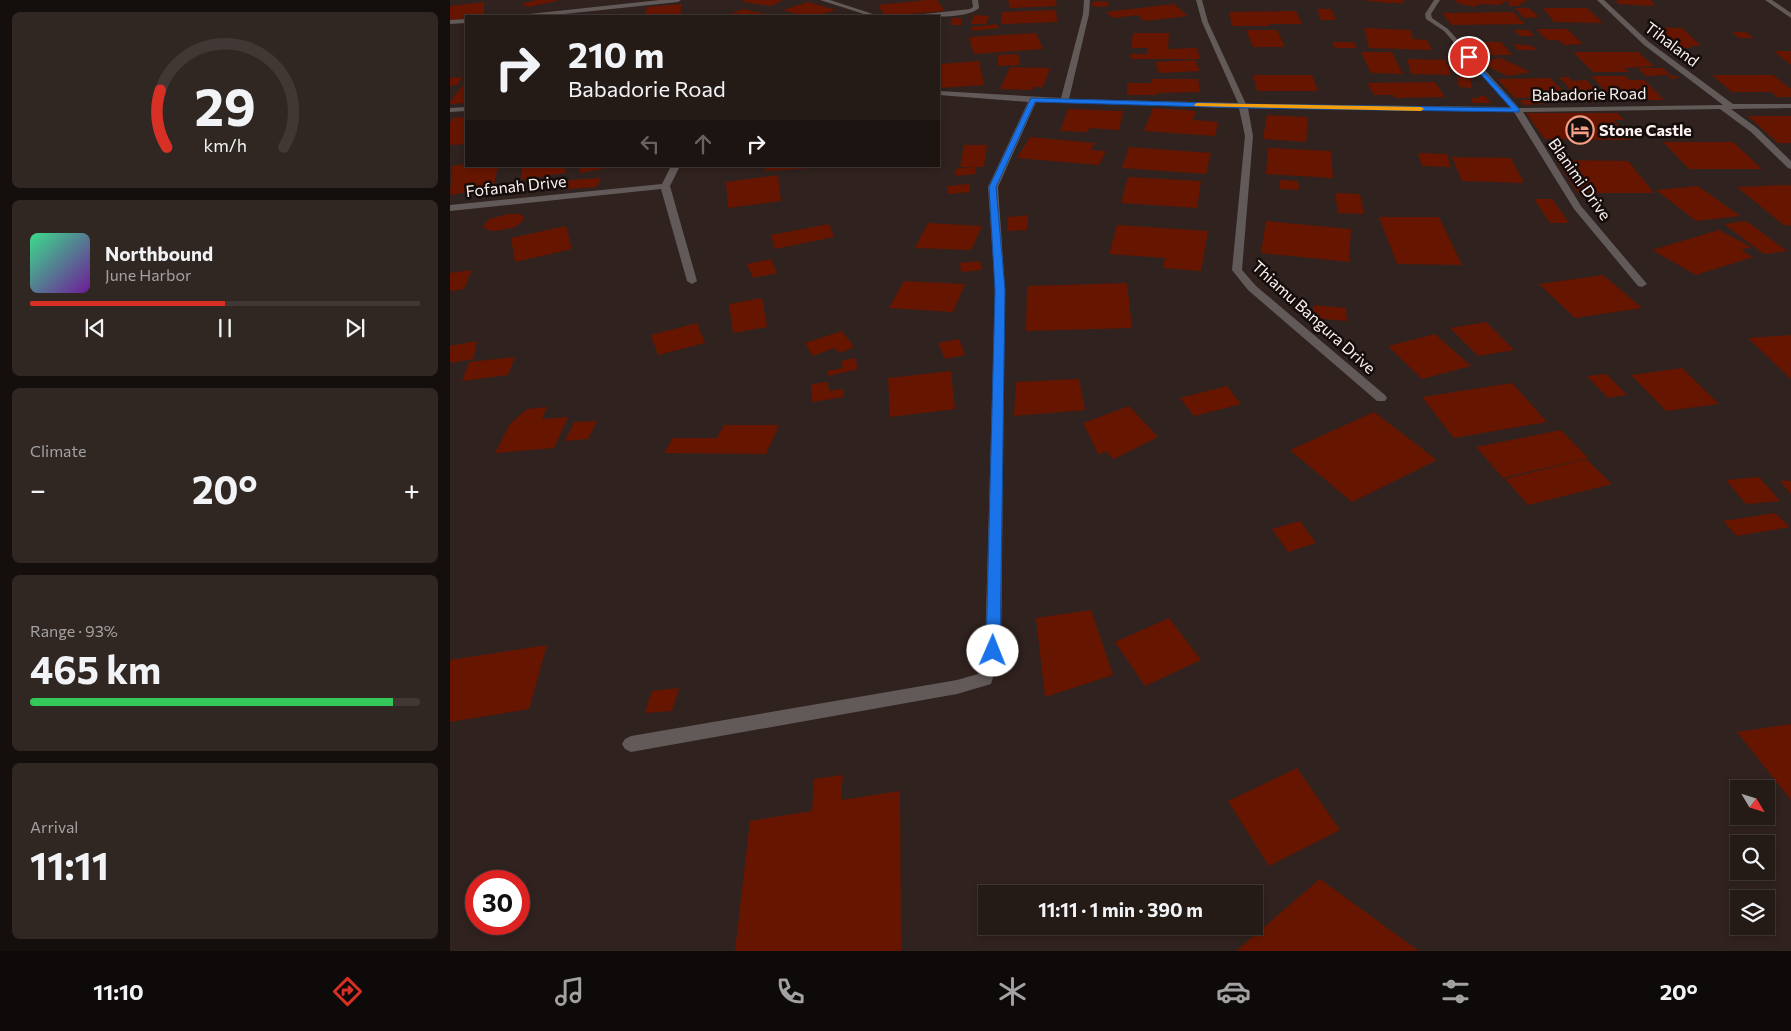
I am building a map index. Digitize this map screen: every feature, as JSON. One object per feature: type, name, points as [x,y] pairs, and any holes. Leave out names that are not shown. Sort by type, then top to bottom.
[{"type":"street","points":[[538,15],[678,0]]},
{"type":"street","points":[[823,0],[873,15]]},
{"type":"street","points":[[934,15],[972,11],[976,8],[975,0]]},
{"type":"street","points":[[1065,100],[1086,14],[1087,0]]},
{"type":"street","points":[[1199,0],[1206,22],[1243,106]]},
{"type":"street","name":"Blanimi Drive","points":[[1437,0],[1428,14],[1429,19],[1446,30],[1517,110],[1577,207],[1642,284]]},
{"type":"street","name":"Tihaland","points":[[1600,0],[1613,15],[1665,58],[1731,106]]},
{"type":"street","points":[[1768,0],[1791,16]]},
{"type":"street","points":[[450,22],[465,21]]},
{"type":"street","name":"Babadorie Road","points":[[940,93],[1033,100],[1243,106],[1517,110],[1791,106]]},
{"type":"street","points":[[631,744],[957,687],[985,679],[993,651],[1000,290],[993,187],[1033,100]]},
{"type":"street","name":"Thiamu Bangura Drive","points":[[1243,106],[1249,136],[1237,270],[1252,288],[1381,398]]},
{"type":"street","points":[[1721,107],[1754,130],[1791,166]]},
{"type":"street","points":[[450,110],[465,108]]},
{"type":"street","points":[[675,167],[665,186],[692,281]]},
{"type":"street","name":"Fofanah Drive","points":[[450,208],[665,186]]},
{"type":"building","points":[[536,0],[557,1],[528,7],[521,4]]},
{"type":"building","points":[[745,0],[783,0],[771,6],[742,2]]},
{"type":"building","points":[[937,0],[945,11],[884,15],[878,5]]},
{"type":"building","points":[[1008,0],[1055,0],[1057,6],[1010,8]]},
{"type":"building","points":[[1362,0],[1404,0],[1404,3],[1388,3]]},
{"type":"building","points":[[1453,0],[1507,0],[1500,5],[1479,4],[1475,7],[1457,3]]},
{"type":"building","points":[[1508,0],[1525,0],[1525,3],[1520,2],[1521,6],[1509,6]]},
{"type":"building","points":[[1616,0],[1651,0],[1655,6],[1618,4]]},
{"type":"building","points":[[1095,1],[1110,2],[1106,7],[1090,6]]},
{"type":"building","points":[[484,2],[484,15],[465,15],[465,18],[450,20],[450,6]]},
{"type":"building","points":[[808,2],[836,10],[820,15],[800,15],[783,10]]},
{"type":"building","points":[[682,4],[680,15],[645,15],[647,7]]},
{"type":"building","points":[[1174,4],[1188,16],[1144,21],[1138,15],[1113,18],[1106,12]]},
{"type":"building","points":[[1515,8],[1529,8],[1539,17],[1524,18]]},
{"type":"building","points":[[1543,8],[1587,8],[1603,23],[1554,22]]},
{"type":"building","points":[[744,9],[770,15],[727,15]]},
{"type":"building","points":[[1317,9],[1331,9],[1336,20],[1321,20]]},
{"type":"building","points":[[1056,10],[1057,22],[1001,24],[1002,12]]},
{"type":"building","points":[[1296,11],[1302,24],[1269,24],[1270,26],[1232,26],[1229,12]]},
{"type":"building","points":[[1513,12],[1525,24],[1452,25],[1442,13]]},
{"type":"building","points":[[974,15],[989,16],[986,24],[971,24]]},
{"type":"building","points":[[952,18],[962,18],[961,25],[951,25]]},
{"type":"building","points":[[997,24],[999,28],[973,31],[971,27]]},
{"type":"building","points":[[1651,27],[1682,28],[1701,46],[1670,48]]},
{"type":"building","points":[[1364,28],[1411,30],[1413,39],[1427,40],[1432,50],[1369,48]]},
{"type":"building","points":[[1536,29],[1567,29],[1583,44],[1564,45],[1558,40],[1547,40]]},
{"type":"building","points":[[1246,30],[1277,30],[1285,47],[1253,47]]},
{"type":"building","points":[[1514,30],[1529,30],[1535,36],[1520,36]]},
{"type":"building","points":[[1732,32],[1746,32],[1754,38],[1739,38]]},
{"type":"building","points":[[1036,33],[1043,49],[974,54],[969,37]]},
{"type":"building","points":[[1133,33],[1169,33],[1168,49],[1197,48],[1200,59],[1131,59],[1130,54],[1147,54],[1147,48],[1131,48]]},
{"type":"building","points":[[1332,42],[1354,42],[1357,48],[1335,48]]},
{"type":"building","points":[[1479,42],[1501,42],[1512,55],[1489,55]]},
{"type":"building","points":[[1513,44],[1533,46],[1536,50],[1518,50]]},
{"type":"building","points":[[1774,51],[1791,51],[1791,65]]},
{"type":"building","points":[[1361,52],[1392,52],[1403,74],[1371,73]]},
{"type":"building","points":[[1573,52],[1638,52],[1654,66],[1624,68],[1629,72],[1593,72]]},
{"type":"building","points":[[1018,54],[1020,65],[998,66],[998,55]]},
{"type":"building","points":[[1501,58],[1530,72],[1508,76],[1478,62]]},
{"type":"building","points":[[1407,59],[1445,60],[1447,65],[1452,65],[1454,69],[1449,69],[1451,75],[1411,74]]},
{"type":"building","points":[[1195,60],[1200,71],[1159,73],[1155,62]]},
{"type":"building","points":[[979,61],[984,85],[940,88],[940,64]]},
{"type":"building","points":[[1010,67],[1050,68],[1043,87],[1034,87],[1032,90],[1000,89]]},
{"type":"building","points":[[1638,68],[1663,68],[1671,76],[1679,78],[1671,79],[1667,75],[1646,76]]},
{"type":"building","points":[[1253,75],[1312,75],[1318,91],[1257,91]]},
{"type":"building","points":[[1712,75],[1773,75],[1791,89],[1791,97],[1777,97],[1771,92],[1732,92]]},
{"type":"building","points":[[1591,76],[1626,76],[1629,80],[1644,80],[1664,100],[1614,100]]},
{"type":"building","points":[[462,77],[458,85],[450,86],[450,78]]},
{"type":"building","points":[[1457,77],[1470,77],[1472,88],[1459,87]]},
{"type":"building","points":[[1559,77],[1569,77],[1572,81],[1586,80],[1605,100],[1581,101]]},
{"type":"building","points":[[1550,78],[1569,97],[1515,98],[1497,79]]},
{"type":"building","points":[[1151,79],[1198,79],[1200,92],[1127,95],[1127,83],[1151,83]]},
{"type":"building","points":[[465,82],[465,103],[450,104]]},
{"type":"building","points":[[1435,82],[1445,97],[1395,98],[1393,95],[1374,95],[1367,83]]},
{"type":"building","points":[[1478,96],[1485,96],[1491,103],[1473,103],[1470,98],[1480,98]]},
{"type":"building","points":[[1520,100],[1540,100],[1543,104],[1523,105]]},
{"type":"building","points":[[1153,108],[1196,111],[1193,120],[1218,122],[1215,136],[1144,131]]},
{"type":"building","points":[[1068,109],[1123,111],[1119,130],[1089,128],[1088,132],[1060,131]]},
{"type":"building","name":"Stone Castle","points":[[1526,113],[1618,113],[1624,120],[1614,120],[1631,140],[1545,139]]},
{"type":"building","points":[[1267,115],[1308,117],[1306,142],[1263,139]]},
{"type":"building","points":[[1748,116],[1791,116],[1791,143],[1778,143]]},
{"type":"building","points":[[465,117],[465,144],[450,145],[450,123],[453,118]]},
{"type":"building","points":[[1030,137],[1095,143],[1091,150],[1106,151],[1099,165],[1017,158]]},
{"type":"building","points":[[1663,142],[1733,142],[1762,169],[1689,169]]},
{"type":"building","points":[[964,145],[987,145],[984,167],[960,167]]},
{"type":"building","points":[[1129,147],[1211,153],[1206,174],[1122,168]]},
{"type":"building","points":[[1268,148],[1331,151],[1333,178],[1266,174]]},
{"type":"building","points":[[1418,153],[1447,154],[1451,167],[1422,166]]},
{"type":"building","points":[[1452,157],[1511,158],[1524,183],[1462,181]]},
{"type":"building","points":[[1556,160],[1628,161],[1654,193],[1578,193]]},
{"type":"building","points":[[465,164],[465,167],[498,167],[493,188],[450,195],[452,166]]},
{"type":"building","points":[[522,167],[565,167],[565,173],[521,180]]},
{"type":"building","points":[[579,167],[612,167],[580,173]]},
{"type":"building","points":[[765,167],[809,167],[809,168],[765,171]]},
{"type":"building","points":[[975,167],[976,174],[956,176],[955,169]]},
{"type":"building","points":[[778,175],[781,201],[728,208],[726,182]]},
{"type":"building","points":[[1128,177],[1201,181],[1197,208],[1121,203]]},
{"type":"building","points":[[601,178],[597,187],[565,189],[569,180]]},
{"type":"building","points":[[1279,180],[1298,181],[1299,190],[1280,189]]},
{"type":"building","points":[[969,184],[970,192],[948,194],[947,186]]},
{"type":"building","points":[[1698,186],[1740,216],[1696,221],[1656,190]]},
{"type":"building","points":[[1791,186],[1791,225],[1785,226],[1737,187]]},
{"type":"building","points":[[1335,193],[1360,194],[1364,214],[1338,213]]},
{"type":"building","points":[[1534,199],[1552,199],[1569,223],[1550,223]]},
{"type":"building","points":[[508,214],[520,214],[523,216],[523,221],[515,227],[503,230],[492,231],[484,228],[489,219]]},
{"type":"building","points":[[1028,215],[1027,230],[1007,231],[1008,217]]},
{"type":"building","points":[[1379,217],[1439,217],[1462,265],[1397,264]]},
{"type":"building","points":[[1266,221],[1351,229],[1349,262],[1261,253]]},
{"type":"building","points":[[1746,221],[1787,251],[1764,254],[1724,224]]},
{"type":"building","points":[[928,223],[982,226],[971,250],[915,248]]},
{"type":"building","points":[[829,224],[834,237],[775,249],[771,235]]},
{"type":"building","points":[[1117,225],[1208,231],[1201,271],[1163,268],[1165,258],[1109,254]]},
{"type":"building","points":[[566,226],[572,249],[515,262],[511,238]]},
{"type":"building","points":[[1719,230],[1751,247],[1741,250],[1753,257],[1696,275],[1652,250]]},
{"type":"building","points":[[771,259],[777,273],[753,278],[747,264]]},
{"type":"building","points":[[980,261],[982,270],[961,272],[960,263]]},
{"type":"building","points":[[472,270],[464,289],[450,291],[450,273]]},
{"type":"building","points":[[1603,275],[1642,308],[1575,318],[1539,284]]},
{"type":"building","points":[[904,281],[965,284],[953,312],[889,308]]},
{"type":"building","points":[[1127,283],[1132,328],[1026,331],[1027,286]]},
{"type":"building","points":[[762,298],[767,327],[733,333],[729,304]]},
{"type":"building","points":[[1313,305],[1346,308],[1347,321],[1313,318]]},
{"type":"building","points":[[1486,322],[1514,350],[1478,356],[1450,328]]},
{"type":"building","points":[[697,323],[705,343],[658,355],[651,335]]},
{"type":"building","points":[[842,331],[854,347],[840,353],[834,348],[813,356],[805,343]]},
{"type":"building","points":[[1435,334],[1471,366],[1422,379],[1388,346]]},
{"type":"building","points":[[1791,335],[1791,379],[1748,338]]},
{"type":"building","points":[[959,339],[965,355],[945,359],[938,343]]},
{"type":"building","points":[[477,341],[473,359],[450,363],[450,346]]},
{"type":"building","points":[[515,357],[508,375],[462,381],[469,362]]},
{"type":"building","points":[[855,358],[858,369],[828,376],[827,371],[843,368],[841,361]]},
{"type":"building","points":[[1682,368],[1719,404],[1666,411],[1631,375]]},
{"type":"building","points":[[951,371],[955,409],[890,417],[888,378]]},
{"type":"building","points":[[1606,374],[1627,395],[1608,398],[1587,376]]},
{"type":"building","points":[[1079,379],[1085,410],[1014,416],[1016,382]]},
{"type":"building","points":[[828,382],[829,391],[843,389],[844,397],[812,402],[811,384]]},
{"type":"building","points":[[1512,383],[1547,422],[1454,438],[1422,397]]},
{"type":"building","points":[[1227,386],[1241,404],[1194,416],[1180,398]]},
{"type":"building","points":[[1129,406],[1158,437],[1114,459],[1105,451],[1099,455],[1083,423]]},
{"type":"building","points":[[547,407],[542,419],[568,417],[554,448],[495,453],[510,424],[527,409]]},
{"type":"building","points":[[1374,412],[1437,460],[1352,502],[1290,450]]},
{"type":"building","points":[[597,421],[588,439],[565,441],[574,422]]},
{"type":"building","points":[[724,425],[779,425],[766,454],[664,453],[673,438],[717,438]]},
{"type":"building","points":[[1561,430],[1588,458],[1503,478],[1476,447]]},
{"type":"building","points":[[1586,459],[1612,484],[1528,505],[1505,479]]},
{"type":"building","points":[[1759,477],[1780,501],[1746,504],[1726,480]]},
{"type":"building","points":[[1780,481],[1791,481],[1791,494]]},
{"type":"building","points":[[1775,513],[1790,527],[1737,536],[1723,521]]},
{"type":"building","points":[[1300,521],[1316,543],[1288,552],[1272,529]]},
{"type":"building","points":[[1091,610],[1113,675],[1045,697],[1036,618]]},
{"type":"building","points":[[1169,618],[1201,660],[1145,686],[1115,642]]},
{"type":"building","points":[[547,645],[529,709],[450,722],[450,660]]},
{"type":"building","points":[[679,688],[672,711],[645,713],[652,691]]},
{"type":"building","points":[[1791,724],[1791,800],[1737,732]]},
{"type":"building","points":[[1297,768],[1340,830],[1269,866],[1228,801]]},
{"type":"building","points":[[843,775],[841,800],[900,791],[901,951],[735,951],[750,821],[812,811],[814,779]]},
{"type":"building","points":[[1320,879],[1419,951],[1236,951],[1255,935],[1263,935],[1263,928]]},
{"type":"slow traffic","points":[[1197,105],[1421,109]]},
{"type":"place","name":"Stone Castle","points":[[1580,130]]},
{"type":"route","points":[[993,651],[1000,290],[993,187],[1033,100],[1243,106],[1517,110],[1469,57]]}]
